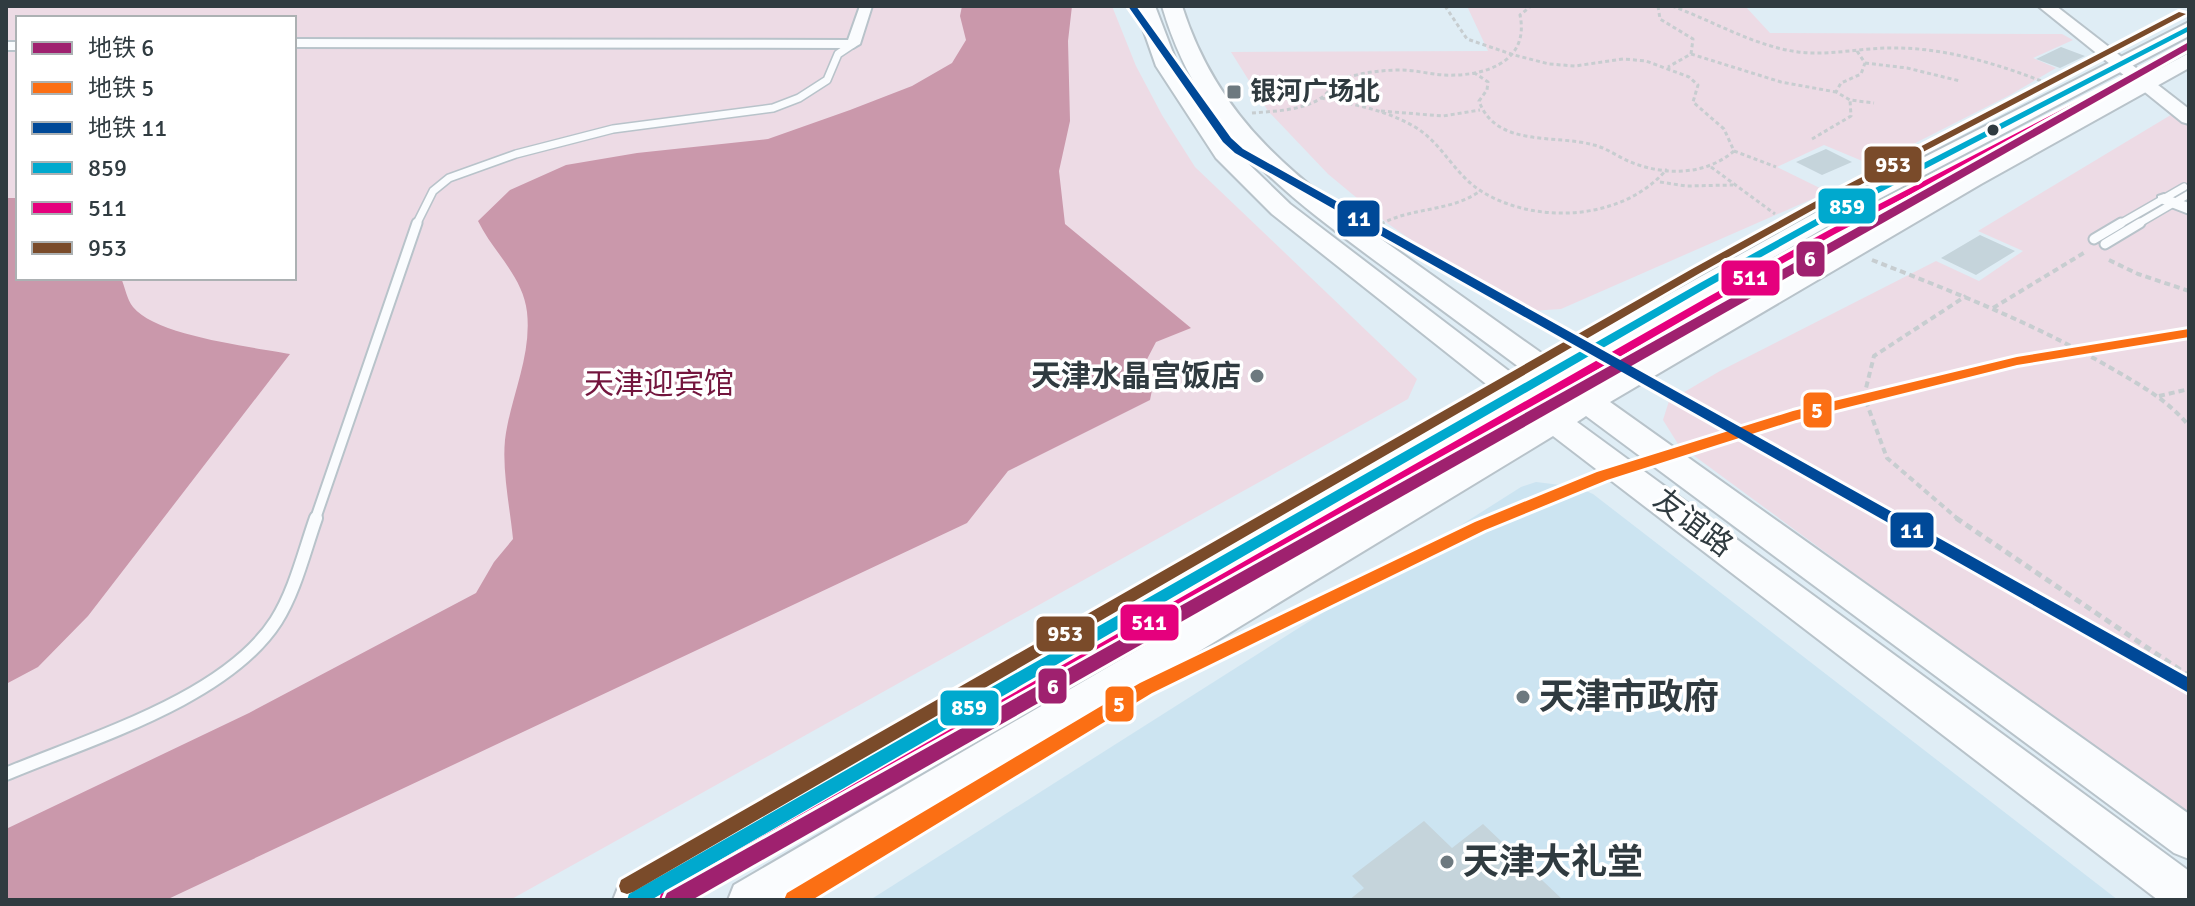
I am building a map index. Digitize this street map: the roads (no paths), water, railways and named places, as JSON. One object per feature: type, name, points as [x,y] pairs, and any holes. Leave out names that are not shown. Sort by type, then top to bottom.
[{"type":"main road","name":"友谊路","points":[[1145,6],[1167,66],[1224,153],[1250,181],[1370,280],[2189,897]]},
{"type":"main road","name":"友谊路","points":[[1172,6],[1199,73],[1279,174],[1352,233],[1550,372],[2189,839]]},
{"type":"main road","points":[[750,900],[1556,420],[1847,251],[2138,72],[2189,28]]},
{"type":"main road","points":[[635,900],[1516,391],[1824,218],[2138,72],[2189,59]]},
{"type":"street","points":[[296,43],[853,44],[866,6]]},
{"type":"street","points":[[2046,6],[2189,106]]},
{"type":"street","points":[[2059,6],[2189,118]]},
{"type":"lane","points":[[6,774],[183,700],[243,661],[276,621],[294,581],[419,217],[433,191],[449,178],[475,167],[569,139],[654,122],[773,108],[799,98],[827,80],[838,54],[853,44]]},
{"type":"lane","points":[[2094,239],[2180,199]]},
{"type":"lane","points":[[2105,244],[2180,199]]},
{"type":"metro line","name":"11","points":[[1132,6],[1227,140],[1239,151],[2189,686]]},
{"type":"metro line","name":"6","points":[[674,900],[2189,45]]},
{"type":"metro line","name":"5","points":[[794,900],[1146,688],[1480,526],[1602,476],[1793,416],[2017,361],[2189,333]]},
{"type":"place","name":"银河广场北","points":[[1234,92]]},
{"type":"place","name":"天津水晶宫饭店","points":[[1257,376]]},
{"type":"place","name":"天津市政府","points":[[1523,697]]},
{"type":"place","name":"天津大礼堂","points":[[1447,862]]},
{"type":"park label","name":"天津迎宾馆","points":[[659,384]]}]
